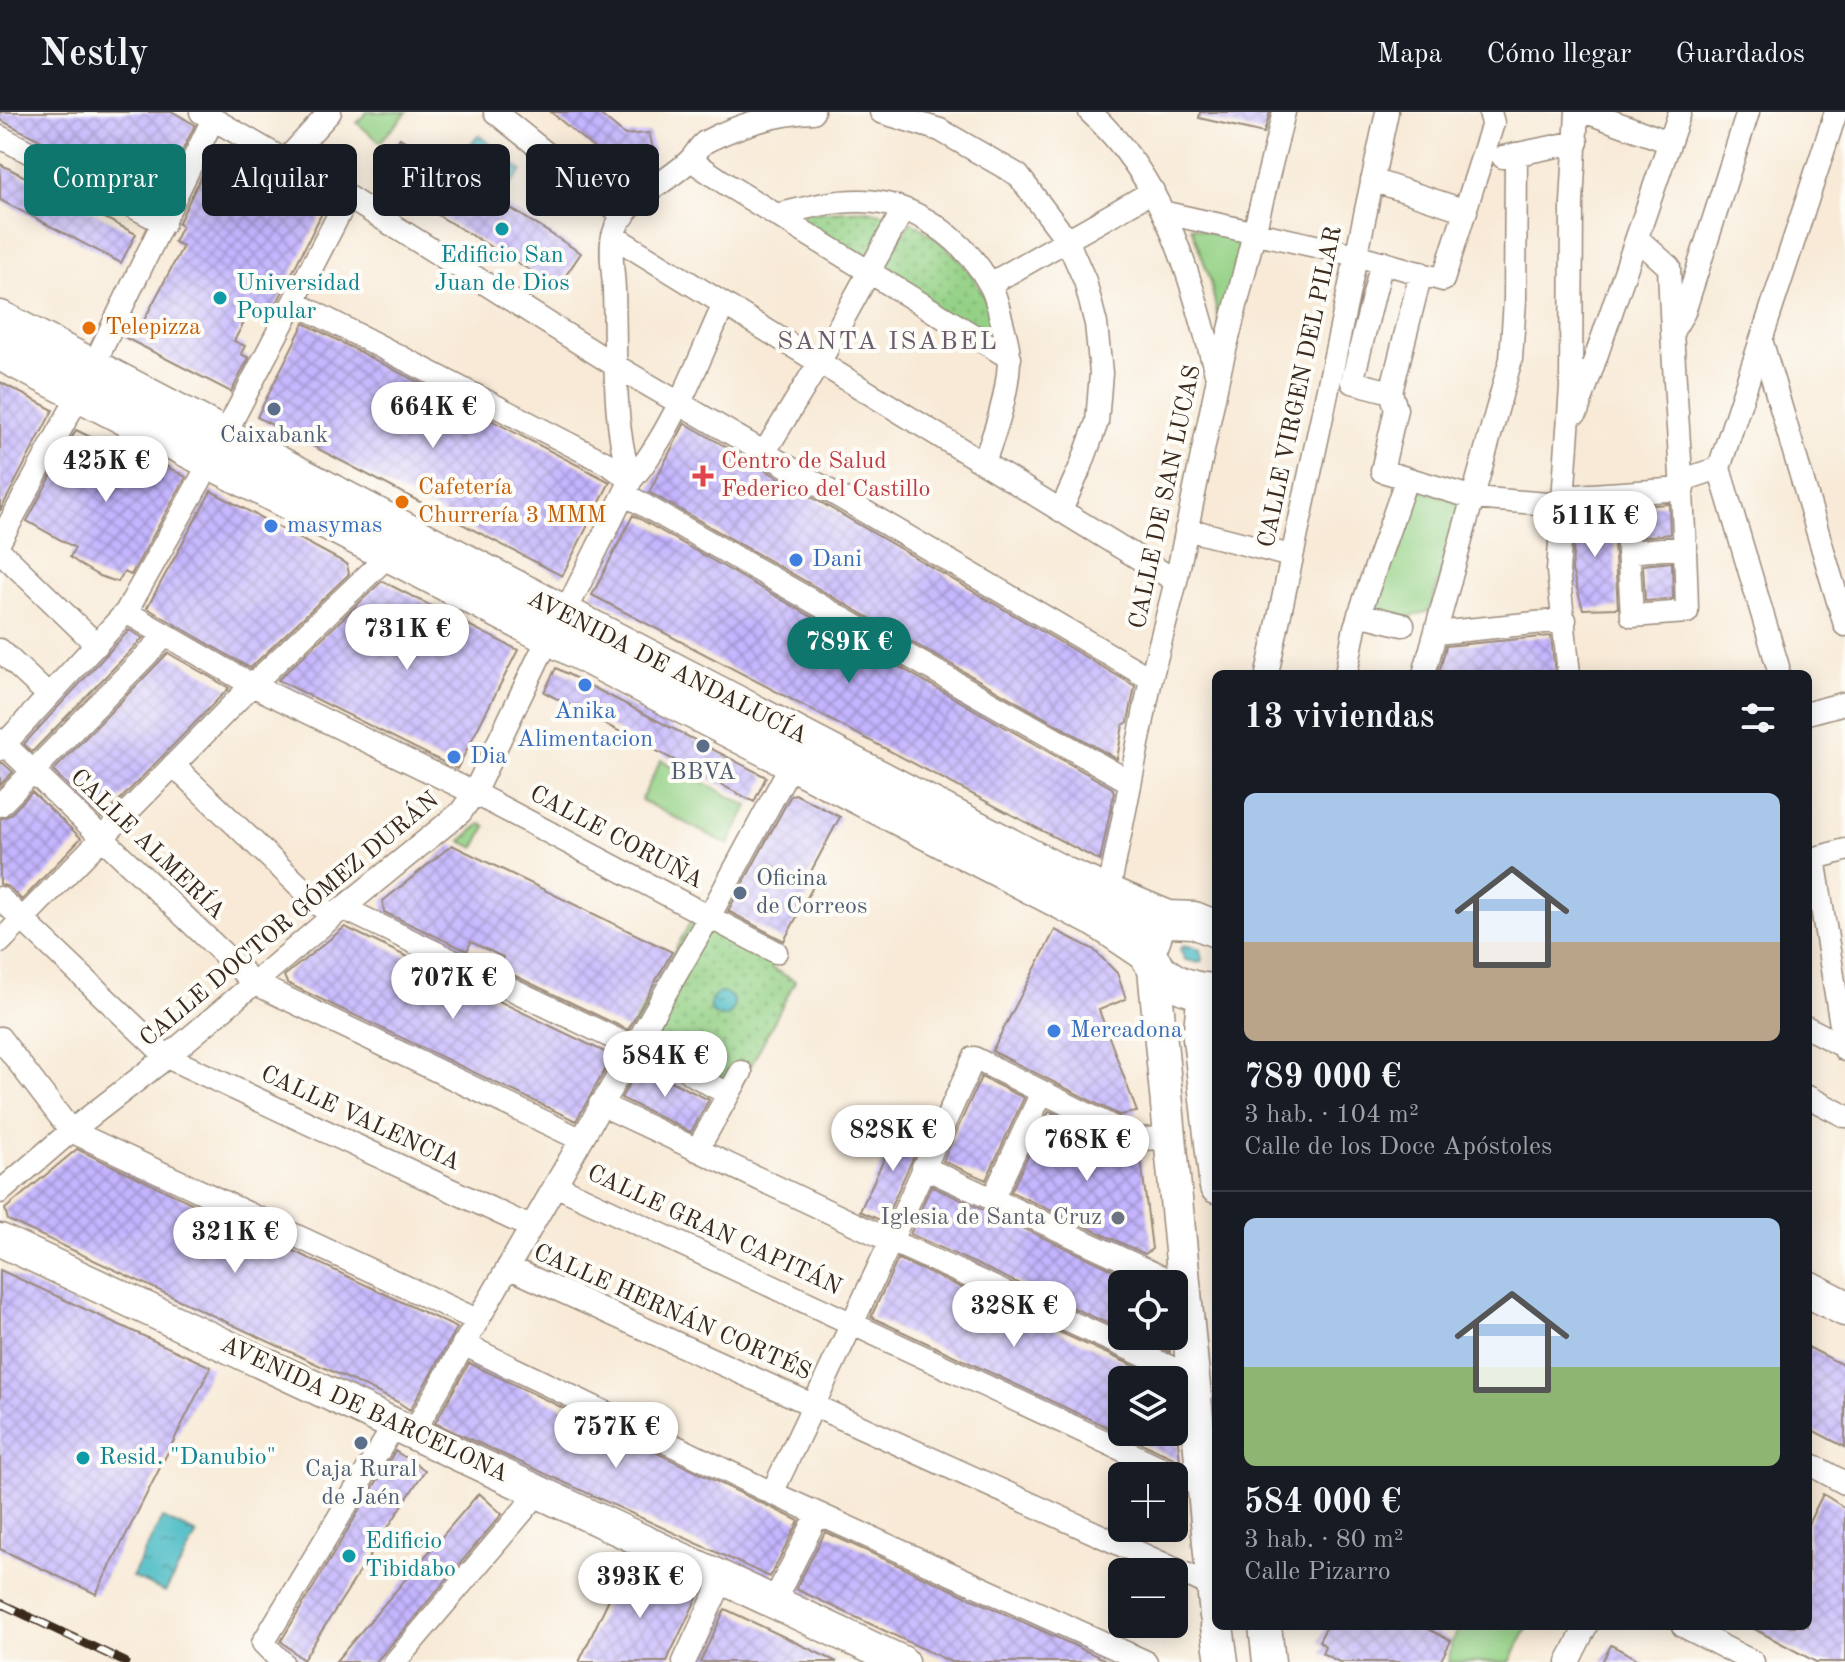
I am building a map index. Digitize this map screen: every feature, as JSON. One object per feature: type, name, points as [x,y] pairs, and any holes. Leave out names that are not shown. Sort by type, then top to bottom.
[{"type":"main road","name":"AVENIDA DE ANDALUCÍA","points":[[0,319],[86,379],[557,627],[1108,895],[1168,919],[1212,921]]},
{"type":"main road","name":"AVENIDA DE ANDALUCÍA","points":[[2,356],[86,379]]},
{"type":"main road","name":"AVENIDA DE ANDALUCÍA","points":[[217,449],[389,555],[557,627],[792,763],[1098,920],[1184,987],[1210,992]]},
{"type":"main road","points":[[1150,961],[1152,933],[1168,919]]},
{"type":"main road","points":[[1812,1264],[1845,1281]]},
{"type":"main road","points":[[1812,1291],[1845,1308]]},
{"type":"street","points":[[301,144],[330,112]]},
{"type":"street","points":[[495,112],[619,226],[724,304],[1176,581]]},
{"type":"street","points":[[628,487],[616,366],[619,226],[641,197],[691,160],[704,142],[784,113],[813,112]]},
{"type":"street","points":[[881,112],[940,130],[1018,175],[1067,240],[1085,281],[1096,324],[1101,373],[1097,422],[1061,510]]},
{"type":"street","points":[[1090,112],[1129,157],[1166,213],[1186,266],[1218,378]]},
{"type":"street","name":"CALLE DE SAN LUCAS","points":[[1108,895],[1151,679],[1176,581],[1218,378],[1284,112]]},
{"type":"street","name":"CALLE VIRGEN DEL PILAR","points":[[1268,670],[1387,112]]},
{"type":"street","points":[[1166,213],[1356,255],[1443,280],[1493,123],[1490,112]]},
{"type":"street","points":[[1569,670],[1558,571],[1571,387],[1572,203],[1577,112]]},
{"type":"street","points":[[1586,112],[1669,142]]},
{"type":"street","points":[[1567,440],[1680,112]]},
{"type":"street","points":[[1671,333],[1684,312],[1748,112]]},
{"type":"street","points":[[1778,667],[1719,468],[1836,112]]},
{"type":"street","points":[[0,541],[164,223],[207,116],[257,144]]},
{"type":"street","points":[[0,137],[164,223]]},
{"type":"street","points":[[1482,162],[1577,142]]},
{"type":"street","points":[[1425,670],[1511,359],[1515,300],[1516,154]]},
{"type":"street","points":[[691,160],[1010,358]]},
{"type":"street","points":[[1372,180],[1466,211]]},
{"type":"street","points":[[990,284],[1153,191]]},
{"type":"street","points":[[777,215],[841,201],[876,202],[903,210],[945,232],[990,284],[1010,358],[1003,409],[984,462]]},
{"type":"street","points":[[357,203],[616,366],[1151,679]]},
{"type":"street","points":[[764,453],[819,363],[903,210]]},
{"type":"street","points":[[1,744],[126,612],[217,449],[338,216]]},
{"type":"street","points":[[1625,493],[1632,616],[1687,612],[1683,484],[1669,267],[1638,239]]},
{"type":"street","points":[[1382,262],[1352,382],[1391,392]]},
{"type":"street","points":[[1421,273],[1391,392],[1396,409],[1382,471],[1474,498],[1548,504],[1563,497],[1625,493],[1683,484],[1719,468]]},
{"type":"street","points":[[294,302],[610,465],[628,487],[1130,782]]},
{"type":"street","name":"CALLE DOCTOR GÓMEZ DURÁN","points":[[0,1192],[461,812],[474,793],[539,657],[628,487],[646,464],[678,403],[724,304]]},
{"type":"street","points":[[1762,343],[1838,571],[1845,625]]},
{"type":"street","points":[[1347,670],[1359,614],[1406,480]]},
{"type":"street","points":[[1186,529],[1291,556]]},
{"type":"street","points":[[1628,552],[1686,547]]},
{"type":"street","points":[[0,551],[97,645]]},
{"type":"street","points":[[0,942],[252,685],[389,555]]},
{"type":"street","name":"CALLE CORUÑA","points":[[126,612],[252,685],[474,793],[776,952]]},
{"type":"street","points":[[1359,614],[1403,625]]},
{"type":"street","points":[[1436,633],[1565,620]]},
{"type":"street","points":[[0,805],[165,636]]},
{"type":"street","points":[[0,650],[57,688],[93,707]]},
{"type":"street","points":[[1812,712],[1845,703]]},
{"type":"street","name":"CALLE ALMERÍA","points":[[1,744],[254,983],[580,1139]]},
{"type":"street","points":[[282,1662],[263,1643],[463,1344],[709,917],[792,763]]},
{"type":"street","points":[[173,765],[338,913],[637,1043]]},
{"type":"street","points":[[1812,859],[1845,850]]},
{"type":"street","points":[[1812,865],[1845,1048]]},
{"type":"street","name":"CALLE VALENCIA","points":[[0,898],[167,1057],[530,1227]]},
{"type":"street","points":[[1150,961],[1182,1270]]},
{"type":"street","points":[[1210,992],[1199,1038],[1212,1090]]},
{"type":"street","points":[[1812,1030],[1845,1048]]},
{"type":"street","points":[[0,1038],[71,1131],[477,1320]]},
{"type":"street","points":[[772,1493],[974,1058],[1137,1139],[1170,1138]]},
{"type":"street","points":[[697,1150],[741,1072]]},
{"type":"street","points":[[690,1073],[728,1094]]},
{"type":"street","points":[[993,1198],[1042,1092]]},
{"type":"street","points":[[1812,1099],[1845,1116]]},
{"type":"street","points":[[600,1104],[891,1241],[1192,1377]]},
{"type":"street","points":[[923,1167],[1147,1270]]},
{"type":"street","name":"CALLE GRAN CAPITÁN","points":[[555,1185],[1202,1487]]},
{"type":"street","name":"AVENIDA DE BARCELONA","points":[[0,1240],[723,1578],[773,1603],[856,1652],[902,1662]]},
{"type":"street","name":"CALLE HERNÁN CORTÉS","points":[[508,1267],[813,1406],[1212,1600]]},
{"type":"street","points":[[1188,1337],[1212,1582]]},
{"type":"street","points":[[463,1344],[772,1493],[1146,1662]]},
{"type":"street","points":[[1812,1465],[1845,1483]]},
{"type":"street","points":[[395,1662],[539,1492]]},
{"type":"street","points":[[773,1603],[818,1514]]},
{"type":"street","points":[[684,1662],[723,1578]]},
{"type":"street","points":[[1218,1630],[1222,1662]]},
{"type":"street","points":[[1265,1630],[1269,1662]]},
{"type":"street","points":[[1568,1662],[1584,1630]]},
{"type":"street","points":[[1691,1630],[1753,1662]]},
{"type":"green space","points":[[367,112],[407,112],[380,142],[357,123]]},
{"type":"green space","points":[[867,210],[890,215],[868,271],[795,220],[805,213]]},
{"type":"green space","points":[[911,221],[948,249],[973,277],[990,311],[1004,354],[883,281],[882,267]]},
{"type":"green space","points":[[1191,227],[1240,240],[1243,244],[1220,328],[1210,279]]},
{"type":"green space","points":[[1408,487],[1457,500],[1462,509],[1429,611],[1404,619],[1369,609]]},
{"type":"green space","points":[[661,760],[748,806],[728,845],[641,800]]},
{"type":"green space","points":[[481,824],[486,826],[475,848],[461,841]]},
{"type":"green space","points":[[691,921],[773,963],[771,968],[795,981],[732,1102],[640,1056],[648,1040],[630,1031]]},
{"type":"green space","points":[[1458,1630],[1526,1630],[1510,1662],[1448,1662]]},
{"type":"water","points":[[479,135],[490,144],[471,144]]},
{"type":"water","points":[[510,161],[522,171],[510,185]]},
{"type":"water","points":[[1184,945],[1199,948],[1203,960],[1199,963],[1185,960],[1180,949]]},
{"type":"water","points":[[722,993],[730,997],[734,1005],[730,1013],[722,1017],[714,1013],[710,1005],[714,997]]},
{"type":"water","points":[[162,1518],[197,1534],[165,1592],[132,1577]]},
{"type":"building","points":[[0,112],[173,112],[195,125],[186,144],[47,144],[0,120]]},
{"type":"building","points":[[551,112],[597,112],[625,135],[649,133],[652,144],[589,144]]},
{"type":"building","points":[[1200,112],[1270,112],[1264,133],[1199,118]]},
{"type":"building","points":[[0,164],[24,176],[24,212],[0,200]]},
{"type":"building","name":"Universidad Popular","points":[[202,175],[202,216],[320,216],[270,317],[264,314],[261,320],[249,313],[234,341],[245,346],[241,354],[249,358],[231,392],[124,337],[133,319],[142,324],[183,246],[174,242],[182,226],[178,224],[182,216],[186,216],[186,208]]},
{"type":"building","points":[[510,208],[581,253],[558,287],[439,216],[510,216]]},
{"type":"building","points":[[31,216],[101,216],[136,234],[121,263]]},
{"type":"building","points":[[304,323],[610,482],[562,576],[257,417]]},
{"type":"building","points":[[0,382],[53,410],[0,511]]},
{"type":"building","points":[[685,423],[1135,686],[1117,759],[649,492]]},
{"type":"building","points":[[76,430],[123,453],[127,445],[186,477],[131,575],[124,572],[118,582],[82,566],[70,557],[75,548],[27,521]]},
{"type":"building","points":[[211,491],[347,564],[349,574],[250,668],[147,608]]},
{"type":"building","points":[[1669,504],[1670,534],[1642,537],[1640,506]]},
{"type":"building","points":[[1612,508],[1618,608],[1583,609],[1572,571],[1576,510]]},
{"type":"building","points":[[633,515],[1112,788],[1114,792],[1100,861],[592,595]]},
{"type":"building","points":[[1672,562],[1673,599],[1645,601],[1643,565]]},
{"type":"building","points":[[382,581],[518,650],[457,769],[278,680]]},
{"type":"building","points":[[129,630],[143,638],[32,752],[24,744]]},
{"type":"building","points":[[1551,636],[1555,670],[1440,670],[1446,646]]},
{"type":"building","points":[[168,653],[229,688],[102,818],[53,771]]},
{"type":"building","points":[[556,668],[766,777],[754,802],[544,692]]},
{"type":"building","points":[[0,763],[13,772],[0,785]]},
{"type":"building","points":[[32,792],[81,838],[22,900],[9,887],[0,884],[0,819],[10,815]]},
{"type":"building","points":[[795,794],[840,817],[808,877],[816,881],[784,941],[728,911],[791,795]]},
{"type":"building","points":[[452,845],[672,952],[628,1030],[499,968],[503,957],[471,942],[467,951],[384,912],[383,901]]},
{"type":"building","points":[[345,927],[613,1056],[576,1121],[287,983],[284,976]]},
{"type":"building","name":"Mercadona","points":[[1055,930],[1093,949],[1117,973],[1126,999],[1099,1010],[1137,1112],[1119,1115],[992,1051]]},
{"type":"building","points":[[640,1066],[709,1100],[691,1132],[621,1098]]},
{"type":"building","points":[[981,1077],[1024,1098],[986,1180],[943,1161]]},
{"type":"building","points":[[1049,1111],[1141,1159],[1152,1249],[1145,1254],[1011,1192]]},
{"type":"building","points":[[908,1121],[926,1129],[884,1222],[860,1211],[888,1150],[893,1152]]},
{"type":"building","points":[[77,1149],[457,1328],[410,1410],[8,1220],[5,1209]]},
{"type":"building","points":[[931,1186],[1113,1270],[1108,1270],[1108,1324],[910,1234]]},
{"type":"building","points":[[898,1259],[1134,1366],[1108,1366],[1108,1427],[871,1317]]},
{"type":"building","name":"Resid. \"Danubio\"","points":[[0,1270],[211,1367],[96,1594],[0,1549]]},
{"type":"building","points":[[1812,1349],[1845,1366],[1845,1447],[1812,1430]]},
{"type":"building","points":[[469,1363],[799,1521],[770,1577],[435,1423]]},
{"type":"building","points":[[1148,1446],[1178,1446],[1180,1461]]},
{"type":"building","name":"Edificio Tibidabo","points":[[395,1451],[425,1470],[303,1660],[281,1641]]},
{"type":"building","points":[[479,1493],[502,1514],[396,1639],[376,1662],[335,1662]]},
{"type":"building","points":[[1823,1494],[1845,1508],[1845,1662],[1816,1662],[1756,1630],[1812,1630],[1812,1516]]},
{"type":"building","points":[[825,1532],[1110,1662],[951,1662],[796,1589]]},
{"type":"building","points":[[626,1563],[698,1596],[667,1662],[579,1662]]},
{"type":"building","points":[[725,1609],[778,1634],[837,1662],[700,1662]]},
{"type":"building","points":[[1325,1630],[1430,1630],[1451,1641],[1440,1662],[1339,1662],[1322,1653],[1325,1646],[1319,1641]]},
{"type":"building","points":[[1611,1645],[1643,1662],[1602,1662]]},
{"type":"railway","points":[[0,1603],[125,1662]]},
{"type":"place","name":"Edificio San Juan de Dios","points":[[502,229]]},
{"type":"place","name":"Universidad Popular","points":[[220,298]]},
{"type":"place","name":"Telepizza","points":[[89,328]]},
{"type":"place","name":"Caixabank","points":[[274,409]]},
{"type":"place","name":"Centro de Salud Federico del Castillo","points":[[703,476]]},
{"type":"place","name":"Cafetería Churrería 3 MMM","points":[[402,502]]},
{"type":"place","name":"masymas","points":[[271,526]]},
{"type":"place","name":"Dani","points":[[796,560]]},
{"type":"place","name":"Anika Alimentacion","points":[[585,685]]},
{"type":"place","name":"BBVA","points":[[703,746]]},
{"type":"place","name":"Dia","points":[[454,757]]},
{"type":"place","name":"Oficina de Correos","points":[[740,893]]},
{"type":"place","name":"Mercadona","points":[[1054,1031]]},
{"type":"place","name":"Iglesia de Santa Cruz","points":[[1118,1218]]},
{"type":"place","name":"Caja Rural de Jaén","points":[[361,1443]]},
{"type":"place","name":"Resid. \"Danubio\"","points":[[83,1458]]},
{"type":"place","name":"Edificio Tibidabo","points":[[349,1556]]},
{"type":"district","name":"SANTA ISABEL","points":[[888,342]]}]
